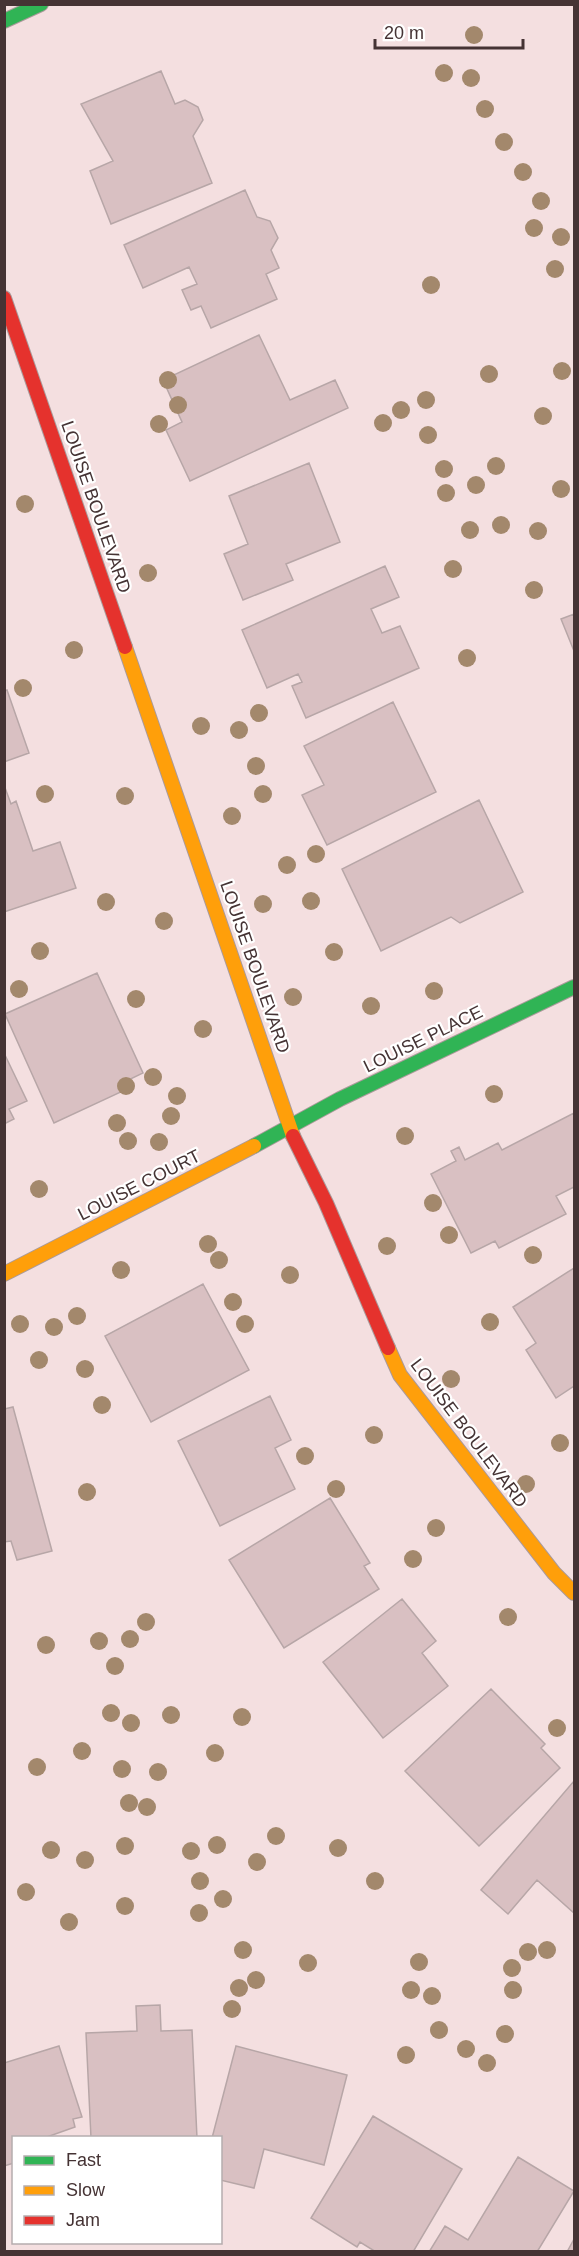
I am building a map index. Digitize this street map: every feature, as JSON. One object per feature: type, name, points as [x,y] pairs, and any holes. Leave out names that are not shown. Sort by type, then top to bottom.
[{"type":"street","points":[[4,21],[41,4]]},
{"type":"street","name":"LOUISE BOULEVARD","points":[[4,298],[257,1026],[289,1127],[326,1203],[400,1375],[554,1573],[574,1593]]},
{"type":"street","name":"LOUISE PLACE","points":[[289,1127],[340,1099],[574,987]]},
{"type":"street","name":"LOUISE COURT","points":[[4,1274],[289,1127]]},
{"type":"building","points":[[161,71],[175,104],[185,100],[198,107],[203,120],[193,136],[212,183],[111,224],[90,171],[113,161],[81,104]]},
{"type":"building","points":[[245,190],[257,217],[270,221],[278,238],[271,250],[279,268],[266,274],[277,299],[211,328],[201,306],[191,310],[182,290],[197,284],[189,267],[143,288],[124,245]]},
{"type":"building","points":[[259,335],[290,400],[335,380],[348,408],[190,481],[166,430],[182,422],[163,380]]},
{"type":"building","points":[[309,463],[340,542],[286,564],[293,580],[243,600],[224,554],[248,544],[229,496]]},
{"type":"building","points":[[385,566],[399,597],[371,609],[382,633],[400,626],[419,668],[306,718],[292,686],[302,682],[298,674],[267,688],[242,630]]},
{"type":"building","points":[[574,614],[574,651],[561,619]]},
{"type":"building","points":[[7,690],[29,753],[4,762],[4,691]]},
{"type":"building","points":[[393,702],[436,792],[327,845],[302,795],[324,785],[304,746]]},
{"type":"building","points":[[4,785],[11,804],[16,801],[33,851],[60,842],[76,888],[4,912]]},
{"type":"building","points":[[479,800],[523,892],[460,923],[451,917],[381,951],[342,869]]},
{"type":"building","points":[[97,973],[143,1073],[120,1084],[123,1091],[54,1123],[5,1014]]},
{"type":"building","points":[[4,1053],[27,1101],[9,1109],[14,1119],[4,1124]]},
{"type":"building","points":[[574,1113],[574,1187],[556,1196],[566,1214],[499,1248],[495,1241],[471,1253],[431,1174],[456,1161],[451,1151],[459,1147],[465,1160],[498,1143],[502,1150]]},
{"type":"building","points":[[574,1268],[574,1386],[556,1398],[526,1350],[536,1343],[513,1307]]},
{"type":"building","points":[[203,1284],[249,1370],[151,1422],[105,1336]]},
{"type":"building","points":[[270,1396],[291,1440],[275,1448],[295,1489],[220,1526],[178,1441]]},
{"type":"building","points":[[13,1407],[52,1551],[17,1560],[11,1541],[4,1542],[4,1409]]},
{"type":"building","points":[[330,1498],[370,1563],[364,1566],[379,1589],[284,1648],[229,1560]]},
{"type":"building","points":[[402,1599],[436,1641],[422,1653],[448,1686],[383,1738],[323,1662]]},
{"type":"building","points":[[491,1689],[545,1744],[541,1748],[560,1768],[479,1846],[405,1771]]},
{"type":"building","points":[[574,1781],[574,1913],[537,1880],[508,1914],[481,1890]]},
{"type":"building","points":[[160,2005],[161,2031],[192,2030],[197,2136],[91,2136],[86,2033],[137,2031],[136,2006]]},
{"type":"building","points":[[59,2046],[82,2117],[73,2119],[75,2127],[50,2136],[12,2136],[12,2164],[4,2166],[4,2063]]},
{"type":"building","points":[[236,2046],[347,2075],[324,2165],[264,2149],[254,2188],[222,2180],[222,2136],[213,2136]]},
{"type":"building","points":[[373,2116],[462,2169],[413,2252],[376,2252],[360,2242],[357,2247],[311,2218]]},
{"type":"building","points":[[518,2157],[574,2191],[537,2252],[429,2252],[445,2226],[468,2240]]},
{"type":"building","points":[[574,2239],[574,2252],[567,2252]]},
{"type":"traffic: fast","points":[[4,21],[41,4]]},
{"type":"traffic: fast","points":[[254,1146],[340,1099],[574,987]]},
{"type":"traffic: slow","points":[[125,647],[293,1136]]},
{"type":"traffic: slow","points":[[4,1274],[254,1146]]},
{"type":"traffic: slow","points":[[388,1348],[400,1375],[554,1573],[574,1593]]},
{"type":"traffic: jam","points":[[4,298],[125,647]]},
{"type":"traffic: jam","points":[[293,1136],[326,1203],[388,1348]]}]
